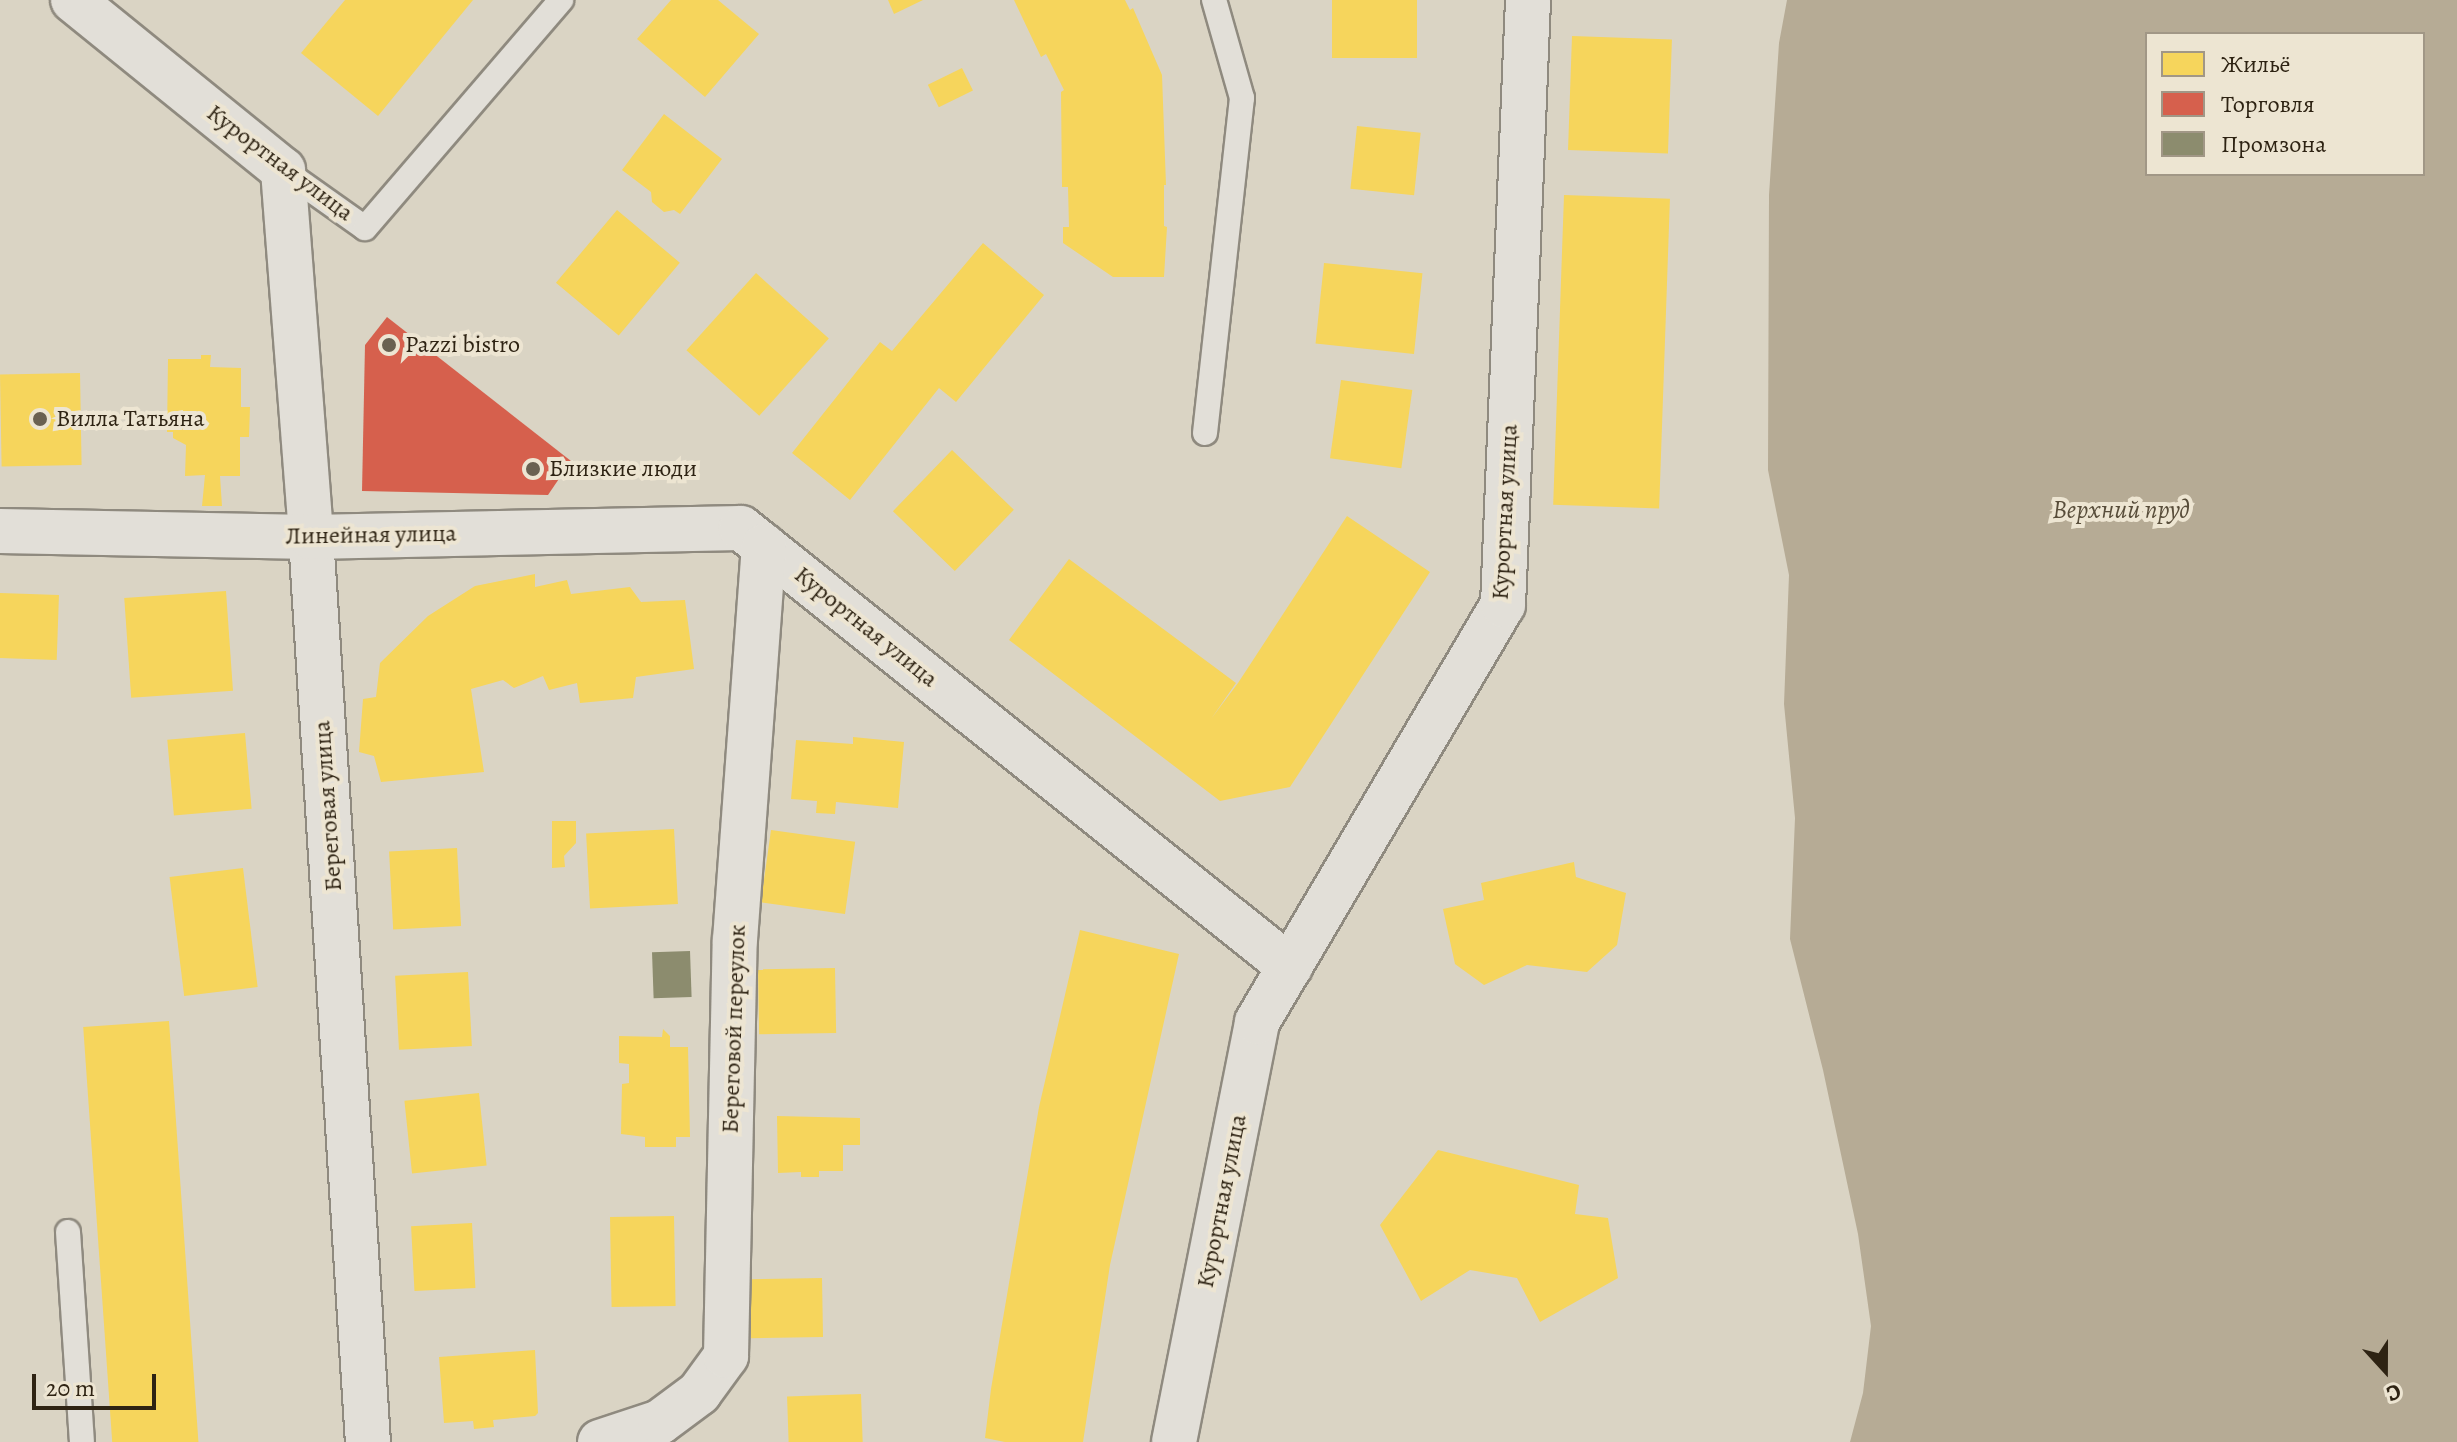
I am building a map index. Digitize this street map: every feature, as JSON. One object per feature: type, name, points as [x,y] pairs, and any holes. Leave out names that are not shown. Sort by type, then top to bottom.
[{"type":"street","name":"Курортная улица","points":[[73,0],[283,170]]},
{"type":"street","name":"Курортная улица","points":[[1174,1442],[1257,1022],[1503,605],[1528,0]]},
{"type":"street","name":"Береговая улица","points":[[283,170],[311,537],[368,1442]]},
{"type":"street","name":"Линейная улица","points":[[0,531],[311,537],[753,537]]},
{"type":"street","name":"Курортная улица","points":[[753,537],[1290,967]]},
{"type":"street","name":"Береговой переулок","points":[[600,1442],[660,1422],[699,1393],[726,1356],[735,940],[753,537]]},
{"type":"lane","name":"Курортная улица","points":[[283,170],[365,228],[561,0]]},
{"type":"lane","points":[[1205,433],[1242,98],[1214,0]]},
{"type":"lane","points":[[68,1232],[82,1442]]},
{"type":"water","name":"Верхний пруд","points":[[1787,0],[2457,0],[2457,1442],[1850,1442],[1863,1393],[1871,1326],[1858,1234],[1823,1070],[1790,939],[1795,818],[1784,704],[1789,575],[1768,470],[1769,195],[1779,43]]},
{"type":"building: Жильё","points":[[345,0],[473,0],[378,116],[301,53]]},
{"type":"building: Жильё","points":[[671,0],[718,0],[759,34],[705,97],[637,39]]},
{"type":"building: Жильё","points":[[888,0],[923,0],[894,14]]},
{"type":"building: Жильё","points":[[1014,0],[1125,0],[1130,10],[1133,8],[1162,75],[1166,185],[1164,226],[1167,227],[1164,277],[1113,277],[1063,243],[1063,227],[1069,227],[1068,187],[1062,187],[1061,92],[1064,90],[1046,54],[1041,57]]},
{"type":"building: Жильё","points":[[1332,0],[1417,0],[1417,58],[1332,58]]},
{"type":"building: Жильё","points":[[1572,36],[1672,39],[1668,153],[1568,150]]},
{"type":"building: Жильё","points":[[962,68],[973,90],[939,107],[928,85]]},
{"type":"building: Жильё","points":[[664,114],[722,159],[680,214],[674,210],[664,212],[652,202],[651,192],[622,170]]},
{"type":"building: Жильё","points":[[1357,126],[1421,133],[1414,195],[1350,189]]},
{"type":"building: Жильё","points":[[1564,195],[1670,199],[1659,509],[1553,505]]},
{"type":"building: Жильё","points":[[617,210],[680,263],[619,335],[556,283]]},
{"type":"building: Жильё","points":[[983,243],[1044,295],[956,402],[939,388],[850,500],[792,453],[880,342],[892,351]]},
{"type":"building: Жильё","points":[[1324,263],[1422,273],[1414,354],[1316,344]]},
{"type":"building: Жильё","points":[[756,273],[829,339],[759,416],[686,350]]},
{"type":"building: Жильё","points":[[201,355],[211,355],[210,367],[241,368],[241,407],[250,407],[249,437],[240,437],[240,476],[220,476],[222,506],[202,506],[205,475],[185,476],[186,445],[173,438],[173,432],[167,432],[168,359],[201,359]]},
{"type":"building: Жильё","name":"Вилла Татьяна","points":[[80,373],[82,465],[2,466],[0,374]]},
{"type":"building: Жильё","points":[[1341,380],[1412,390],[1401,468],[1330,458]]},
{"type":"building: Жильё","points":[[952,450],[1014,510],[955,571],[893,511]]},
{"type":"building: Жильё","points":[[1347,516],[1430,572],[1290,787],[1220,801],[1009,640],[1069,559],[1236,683],[1211,719],[1238,683]]},
{"type":"building: Жильё","points":[[535,574],[535,587],[567,580],[571,594],[630,587],[641,602],[685,600],[694,669],[636,677],[633,698],[580,703],[577,683],[549,690],[543,676],[514,688],[503,680],[471,689],[484,772],[381,782],[374,756],[359,752],[363,699],[376,697],[380,663],[428,616],[475,586]]},
{"type":"building: Жильё","points":[[226,591],[233,691],[131,698],[124,598]]},
{"type":"building: Жильё","points":[[0,593],[59,595],[57,660],[0,658]]},
{"type":"building: Жильё","points":[[245,733],[252,809],[174,816],[167,740]]},
{"type":"building: Жильё","points":[[853,737],[904,742],[898,808],[836,802],[835,814],[816,813],[817,801],[791,799],[796,740],[853,744]]},
{"type":"building: Жильё","points":[[552,821],[576,821],[576,843],[564,856],[565,867],[552,868]]},
{"type":"building: Жильё","points":[[674,829],[678,904],[590,909],[586,834]]},
{"type":"building: Жильё","points":[[771,830],[855,842],[845,914],[761,902]]},
{"type":"building: Жильё","points":[[457,848],[461,926],[393,929],[389,852]]},
{"type":"building: Жильё","points":[[1574,862],[1576,877],[1626,893],[1617,945],[1587,972],[1527,965],[1484,985],[1455,964],[1443,909],[1484,900],[1481,883]]},
{"type":"building: Жильё","points":[[243,868],[258,987],[184,996],[170,877]]},
{"type":"building: Жильё","points":[[1080,930],[1179,954],[1110,1265],[1083,1442],[1005,1442],[985,1438],[991,1389],[1039,1107]]},
{"type":"building: Жильё","points":[[835,968],[836,1033],[759,1034],[758,969]]},
{"type":"building: Жильё","points":[[468,972],[472,1046],[399,1050],[395,976]]},
{"type":"building: Жильё","points":[[169,1021],[198,1442],[112,1442],[83,1027]]},
{"type":"building: Жильё","points":[[663,1029],[670,1036],[670,1047],[688,1047],[690,1137],[676,1137],[676,1147],[645,1147],[645,1137],[621,1134],[622,1084],[629,1083],[629,1064],[619,1063],[619,1036],[662,1037]]},
{"type":"building: Жильё","points":[[479,1093],[487,1166],[412,1173],[404,1101]]},
{"type":"building: Жильё","points":[[777,1116],[860,1118],[860,1145],[843,1145],[843,1171],[819,1171],[819,1177],[801,1177],[801,1172],[778,1173]]},
{"type":"building: Жильё","points":[[1438,1150],[1579,1185],[1575,1214],[1608,1218],[1618,1278],[1540,1322],[1517,1278],[1470,1270],[1421,1301],[1380,1225]]},
{"type":"building: Жильё","points":[[674,1216],[676,1306],[612,1307],[610,1217]]},
{"type":"building: Жильё","points":[[472,1223],[475,1288],[414,1291],[411,1226]]},
{"type":"building: Жильё","points":[[822,1278],[823,1337],[751,1338],[750,1279]]},
{"type":"building: Жильё","points":[[535,1350],[538,1413],[535,1416],[493,1420],[494,1427],[474,1429],[473,1421],[444,1423],[439,1357]]},
{"type":"building: Жильё","points":[[861,1394],[863,1442],[789,1442],[787,1397]]},
{"type":"building: Торговля","points":[[387,317],[571,461],[548,495],[362,491],[365,345]]},
{"type":"building: Промзона","points":[[690,951],[692,997],[654,998],[652,952]]},
{"type":"place","name":"Pazzi bistro","points":[[389,345]]},
{"type":"place","name":"Вилла Татьяна","points":[[40,419]]},
{"type":"place","name":"Близкие люди","points":[[533,469]]}]
